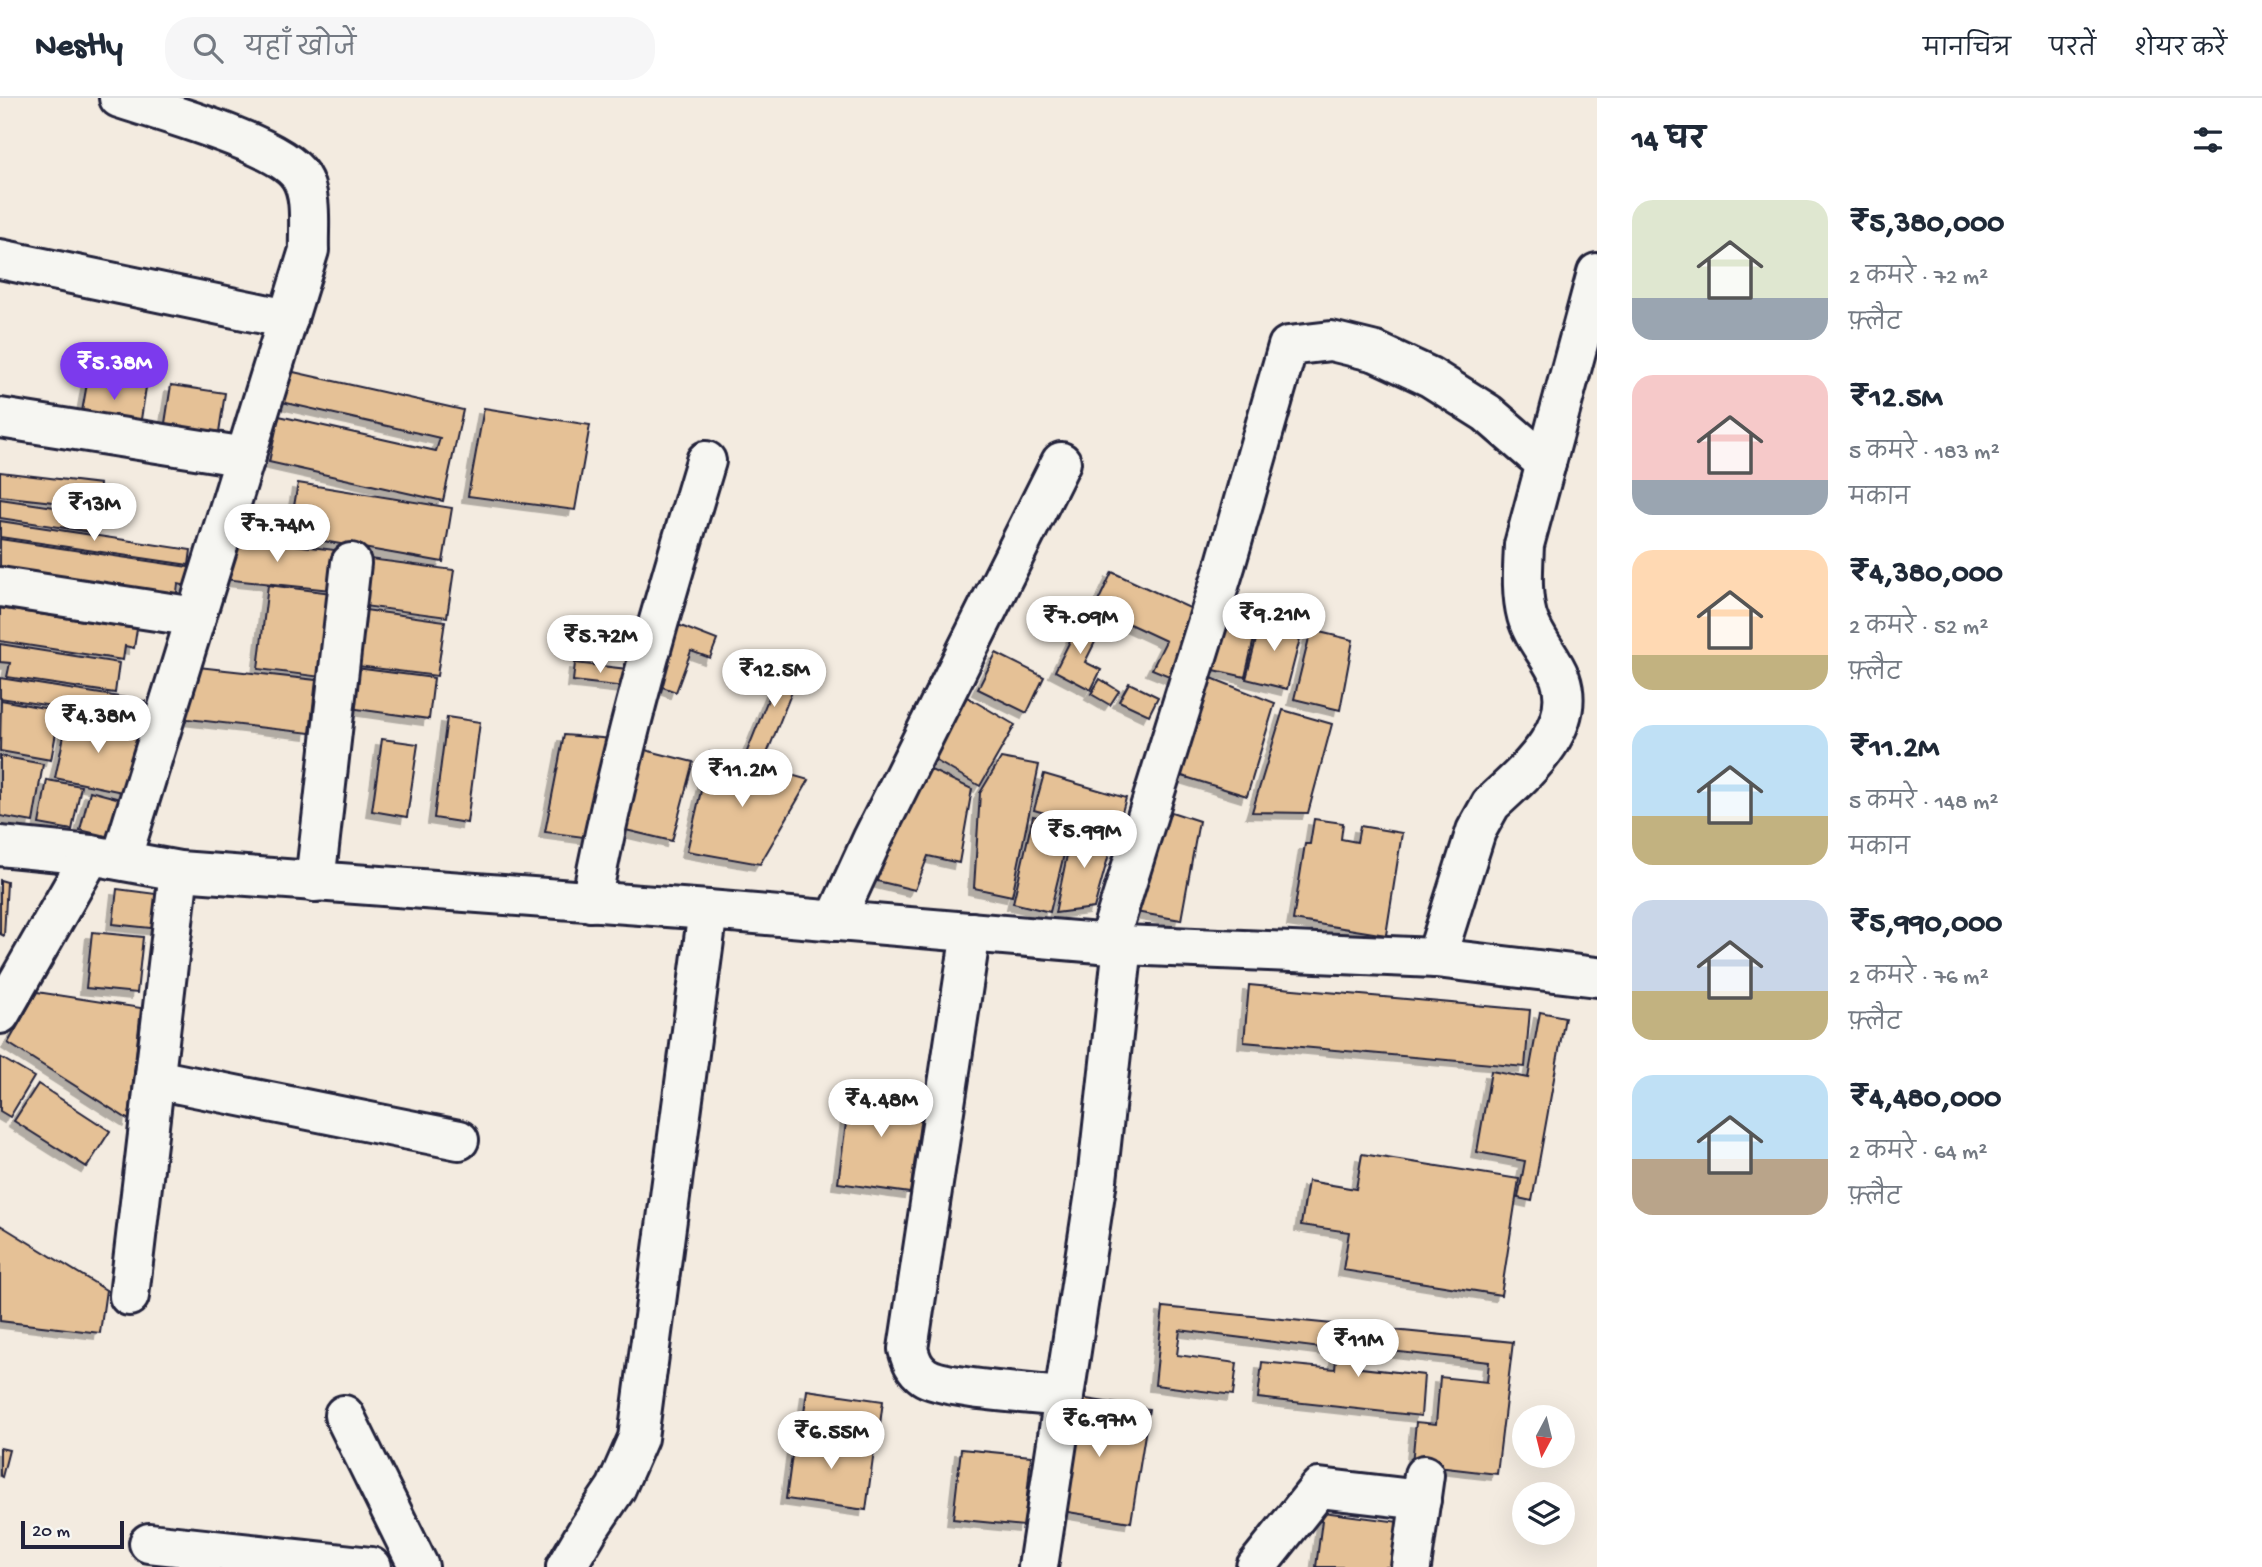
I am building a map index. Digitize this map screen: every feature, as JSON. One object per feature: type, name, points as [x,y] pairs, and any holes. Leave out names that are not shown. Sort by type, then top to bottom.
[{"type":"street","points":[[0,1014],[106,857],[196,617],[309,250],[308,202],[301,177],[284,159],[219,131],[119,98]]},
{"type":"street","points":[[0,259],[288,319]]},
{"type":"street","points":[[1436,958],[1476,831],[1484,814],[1546,749],[1557,726],[1563,701],[1560,679],[1527,618],[1523,583],[1524,545],[1597,273]]},
{"type":"street","points":[[1038,1567],[1097,1180],[1116,944],[1287,346],[1331,341],[1386,357],[1430,377],[1487,413],[1546,464]]},
{"type":"street","points":[[0,418],[246,457]]},
{"type":"street","points":[[591,902],[606,819],[650,646],[706,461]]},
{"type":"street","points":[[835,920],[873,838],[1061,462]]},
{"type":"street","points":[[315,882],[351,563]]},
{"type":"street","points":[[0,587],[196,617]]},
{"type":"street","points":[[0,846],[106,857],[179,872],[708,910],[1116,944],[1436,958],[1597,977]]},
{"type":"street","points":[[129,1296],[179,872]]},
{"type":"street","points":[[566,1567],[616,1488],[638,1438],[708,910]]},
{"type":"street","points":[[971,932],[908,1349],[912,1364],[925,1377],[944,1383],[1064,1397]]},
{"type":"street","points":[[155,1079],[459,1140]]},
{"type":"street","points":[[344,1415],[419,1567]]},
{"type":"street","points":[[1256,1567],[1319,1488],[1422,1487],[1411,1567]]},
{"type":"street","points":[[149,1543],[371,1567]]},
{"type":"building","points":[[289,371],[463,410],[443,501],[269,462],[279,416],[436,451],[440,438],[282,402]]},
{"type":"building","points":[[89,372],[147,381],[139,432],[80,423]]},
{"type":"building","points":[[171,385],[225,393],[217,445],[163,436]]},
{"type":"building","points":[[484,408],[590,425],[575,510],[468,496]]},
{"type":"building","points":[[0,472],[100,484],[98,507],[0,496]]},
{"type":"building","points":[[298,483],[452,508],[443,562],[289,535]]},
{"type":"building","points":[[0,499],[95,513],[92,532],[0,518]]},
{"type":"building","points":[[0,521],[191,550],[189,565],[0,537]]},
{"type":"building","points":[[231,537],[335,550],[331,590],[213,578]]},
{"type":"building","points":[[0,539],[195,568],[192,587],[178,584],[176,600],[0,574]]},
{"type":"building","points":[[363,558],[454,570],[447,617],[356,605]]},
{"type":"building","points":[[1112,572],[1192,609],[1174,678],[1152,669],[1166,641],[1095,608]]},
{"type":"building","points":[[268,585],[340,594],[329,678],[258,669]]},
{"type":"building","points":[[1215,606],[1259,617],[1245,677],[1201,667]]},
{"type":"building","points":[[0,608],[137,629],[134,648],[125,646],[123,660],[0,641]]},
{"type":"building","points":[[358,609],[445,621],[437,676],[350,665]]},
{"type":"building","points":[[1086,609],[1095,613],[1084,634],[1096,640],[1085,662],[1101,670],[1091,690],[1055,671]]},
{"type":"building","points":[[1262,616],[1303,627],[1287,689],[1246,679]]},
{"type":"building","points":[[673,623],[717,640],[710,658],[691,651],[676,692],[649,682]]},
{"type":"building","points":[[1311,630],[1353,640],[1340,710],[1294,699]]},
{"type":"building","points":[[0,644],[119,663],[115,693],[7,677],[10,663],[0,662]]},
{"type":"building","points":[[996,653],[1044,677],[1027,713],[978,689]]},
{"type":"building","points":[[785,657],[803,664],[764,761],[746,754]]},
{"type":"building","points":[[575,663],[627,669],[625,687],[573,681]]},
{"type":"building","points":[[189,666],[316,680],[310,733],[170,717]]},
{"type":"building","points":[[348,667],[434,678],[429,719],[342,707]]},
{"type":"building","points":[[1209,677],[1275,703],[1247,796],[1179,775]]},
{"type":"building","points":[[0,678],[145,701],[142,720],[0,698]]},
{"type":"building","points":[[1100,679],[1119,691],[1110,705],[1091,694]]},
{"type":"building","points":[[1129,683],[1158,697],[1149,715],[1119,701]]},
{"type":"building","points":[[967,697],[1015,725],[980,786],[931,758]]},
{"type":"building","points":[[1,700],[60,711],[51,760],[0,751]]},
{"type":"building","points":[[1283,710],[1332,724],[1308,813],[1252,812]]},
{"type":"building","points":[[68,717],[140,731],[127,793],[55,778]]},
{"type":"building","points":[[447,717],[480,722],[467,823],[434,818]]},
{"type":"building","points":[[564,735],[613,739],[591,838],[545,832]]},
{"type":"building","points":[[382,739],[418,744],[407,817],[372,811]]},
{"type":"building","points":[[633,747],[693,762],[672,841],[613,827]]},
{"type":"building","points":[[710,752],[809,780],[760,864],[687,851]]},
{"type":"building","points":[[0,756],[43,764],[33,822],[0,816]]},
{"type":"building","points":[[1001,758],[1039,765],[1012,896],[974,888],[980,793]]},
{"type":"building","points":[[916,763],[972,789],[959,863],[928,856],[915,890],[869,879]]},
{"type":"building","points":[[1044,774],[1126,798],[1116,833],[1034,810]]},
{"type":"building","points":[[47,780],[81,786],[72,830],[39,824]]},
{"type":"building","points":[[90,791],[120,799],[110,837],[80,830]]},
{"type":"building","points":[[1153,806],[1199,821],[1181,920],[1124,910]]},
{"type":"building","points":[[1033,816],[1071,825],[1050,912],[1013,903]]},
{"type":"building","points":[[1314,819],[1343,823],[1341,839],[1357,842],[1360,826],[1402,833],[1386,935],[1293,920],[1305,844],[1310,844]]},
{"type":"building","points":[[1073,826],[1114,836],[1094,908],[1055,913]]},
{"type":"building","points":[[0,880],[7,882],[4,936],[0,934]]},
{"type":"building","points":[[117,889],[164,895],[160,929],[113,924]]},
{"type":"building","points":[[92,932],[143,937],[137,993],[86,988]]},
{"type":"building","points":[[1249,985],[1530,1010],[1525,1067],[1244,1042]]},
{"type":"building","points":[[37,992],[141,1008],[129,1120],[8,1043]]},
{"type":"building","points":[[1540,1012],[1565,1017],[1532,1201],[1518,1198],[1525,1161],[1477,1152],[1491,1071],[1528,1078]]},
{"type":"building","points":[[0,1057],[34,1077],[10,1117],[0,1111]]},
{"type":"building","points":[[38,1084],[110,1131],[87,1167],[14,1121]]},
{"type":"building","points":[[851,1086],[924,1096],[910,1193],[838,1183]]},
{"type":"building","points":[[1362,1154],[1519,1179],[1501,1295],[1343,1270],[1349,1232],[1301,1225],[1308,1181],[1356,1189]]},
{"type":"building","points":[[0,1225],[106,1290],[100,1333],[0,1321]]},
{"type":"building","points":[[1163,1307],[1513,1342],[1497,1474],[1412,1464],[1416,1422],[1436,1424],[1440,1377],[1487,1382],[1489,1362],[1364,1348],[1361,1368],[1424,1375],[1421,1416],[1258,1398],[1262,1362],[1335,1369],[1337,1350],[1180,1330],[1177,1355],[1237,1363],[1233,1395],[1155,1385]]},
{"type":"building","points":[[807,1390],[883,1401],[878,1440],[802,1429]]},
{"type":"building","points":[[1068,1396],[1149,1409],[1131,1522],[1049,1509]]},
{"type":"building","points":[[795,1433],[875,1443],[866,1510],[786,1499]]},
{"type":"building","points":[[0,1448],[9,1450],[2,1477],[0,1476]]},
{"type":"building","points":[[961,1449],[1031,1456],[1024,1526],[953,1519]]},
{"type":"building","points":[[1323,1512],[1407,1523],[1401,1567],[1316,1567]]}]
